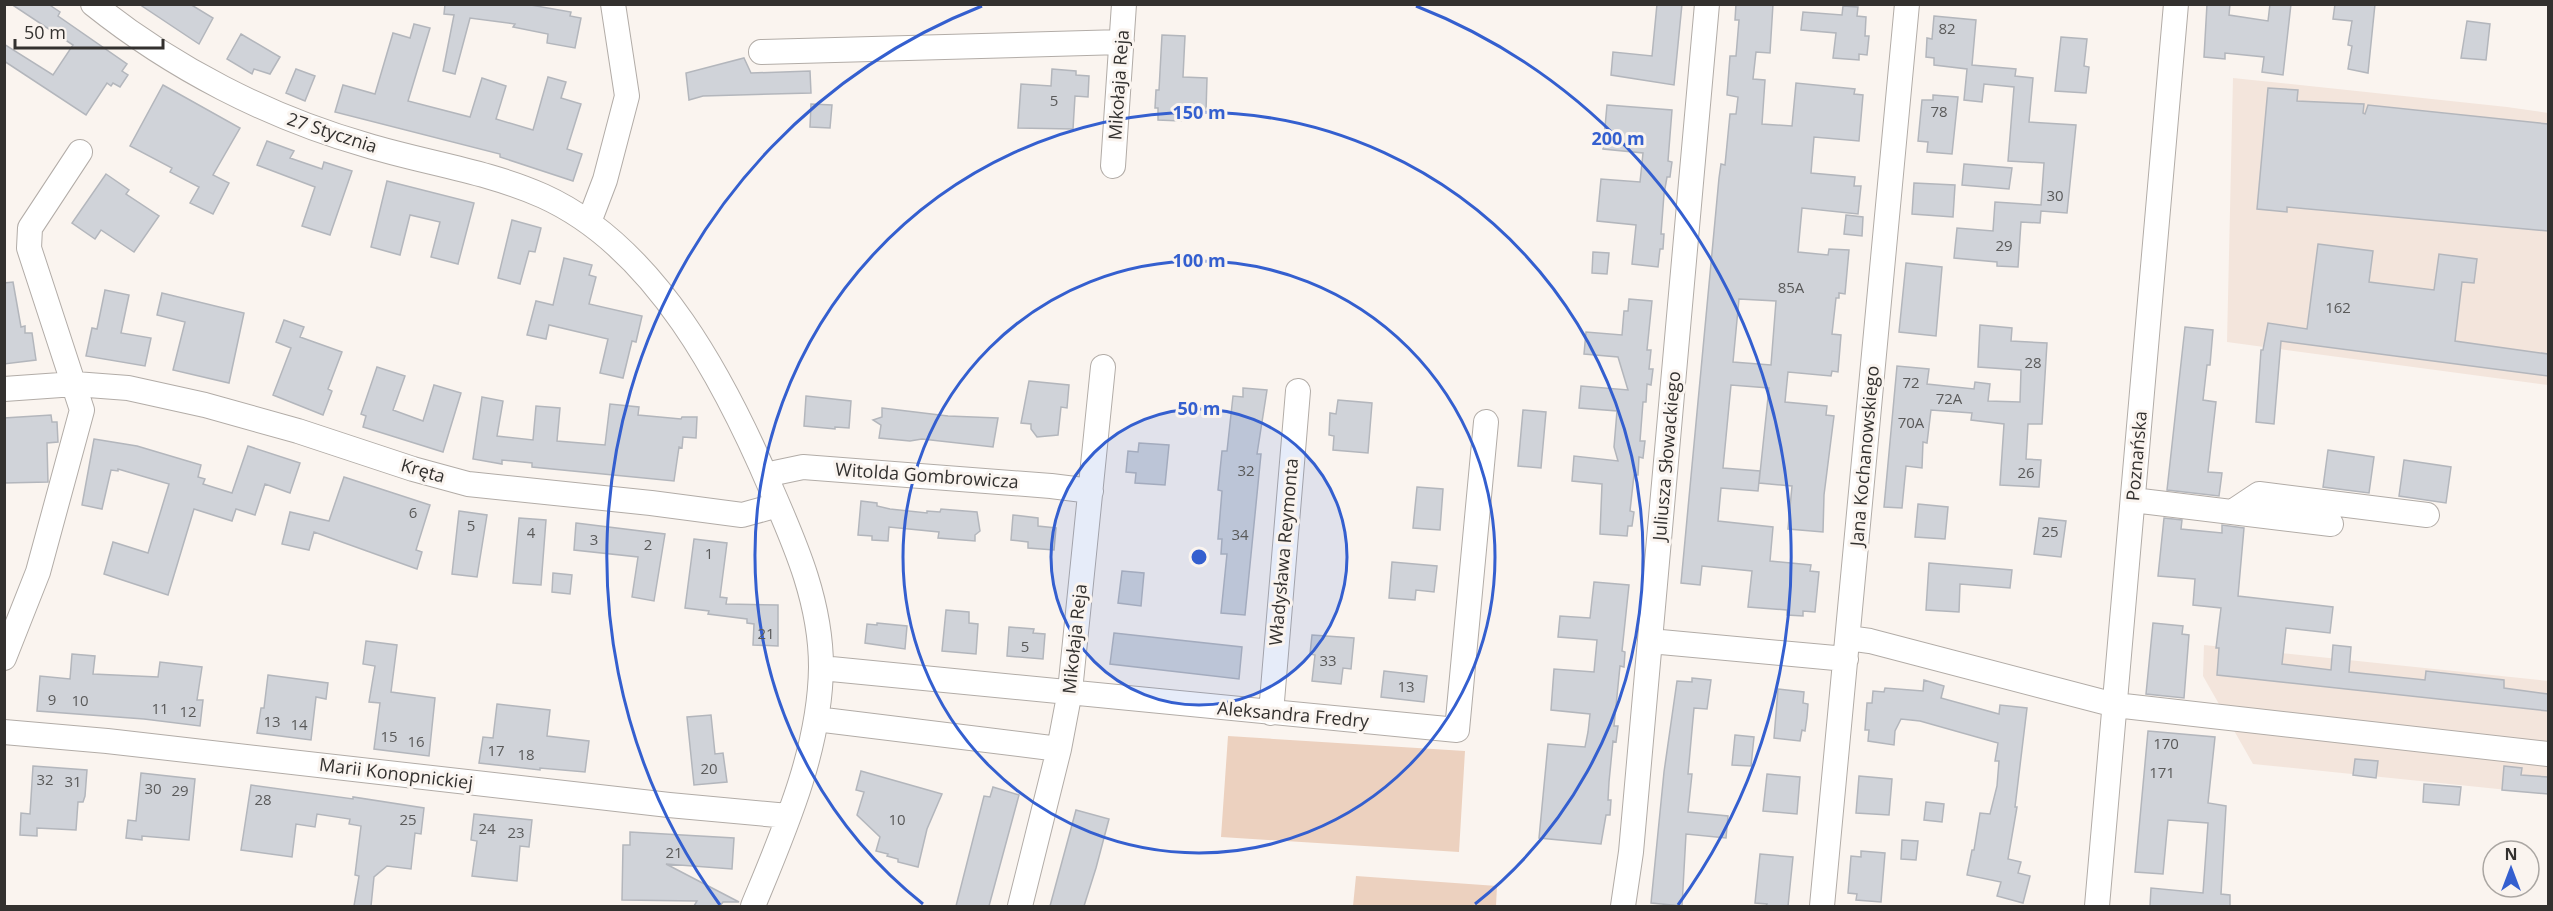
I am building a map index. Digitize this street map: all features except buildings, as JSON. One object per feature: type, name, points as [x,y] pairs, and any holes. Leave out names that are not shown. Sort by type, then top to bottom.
[{"type":"street","name":"27 Stycznia","points":[[93,4],[164,53],[255,105],[309,127],[368,146],[505,182],[545,197],[589,222],[625,255],[660,293],[691,335],[719,379],[765,475],[809,583],[818,625],[821,668],[816,719],[805,765],[788,816],[753,906]]},
{"type":"street","points":[[589,222],[605,180],[627,96],[613,4]]},
{"type":"street","name":"Mikołaja Reja","points":[[1113,166],[1124,4]]},
{"type":"street","name":"Juliusza Słowackiego","points":[[1623,906],[1631,852],[1707,4]]},
{"type":"street","name":"Jana Kochanowskiego","points":[[1822,906],[1907,4]]},
{"type":"street","name":"Poznańska","points":[[2097,906],[2176,4]]},
{"type":"street","points":[[761,52],[1122,42]]},
{"type":"street","points":[[4,658],[38,572],[82,410],[29,248],[30,228],[80,152]]},
{"type":"street","name":"Mikołaja Reja","points":[[1020,906],[1059,749],[1070,691],[1102,367]]},
{"type":"street","name":"Kręta","points":[[4,389],[75,384],[128,388],[205,405],[298,431],[413,469],[468,484],[742,515],[778,505]]},
{"type":"street","name":"Władysława Reymonta","points":[[1270,713],[1298,390]]},
{"type":"street","name":"Aleksandra Fredry","points":[[821,668],[1457,730],[1486,422]]},
{"type":"street","name":"Witolda Gombrowicza","points":[[765,475],[803,466],[1090,491]]},
{"type":"street","points":[[2232,512],[2259,494],[2427,515]]},
{"type":"street","points":[[2133,500],[2331,524]]},
{"type":"street","points":[[1650,641],[1847,649],[1870,641],[2115,705],[2548,754]]},
{"type":"street","points":[[816,719],[1059,749]]},
{"type":"street","name":"Marii Konopnickiej","points":[[4,732],[107,741],[645,803],[788,816]]},
{"type":"shaded area","points":[[2233,78],[2548,113],[2548,385],[2227,342]]},
{"type":"shaded area","points":[[2204,645],[2548,681],[2548,794],[2253,764],[2203,676]]},
{"type":"shaded area","points":[[1228,736],[1465,751],[1459,852],[1221,837]]},
{"type":"shaded area","points":[[1356,876],[1497,886],[1496,906],[1353,906]]}]
